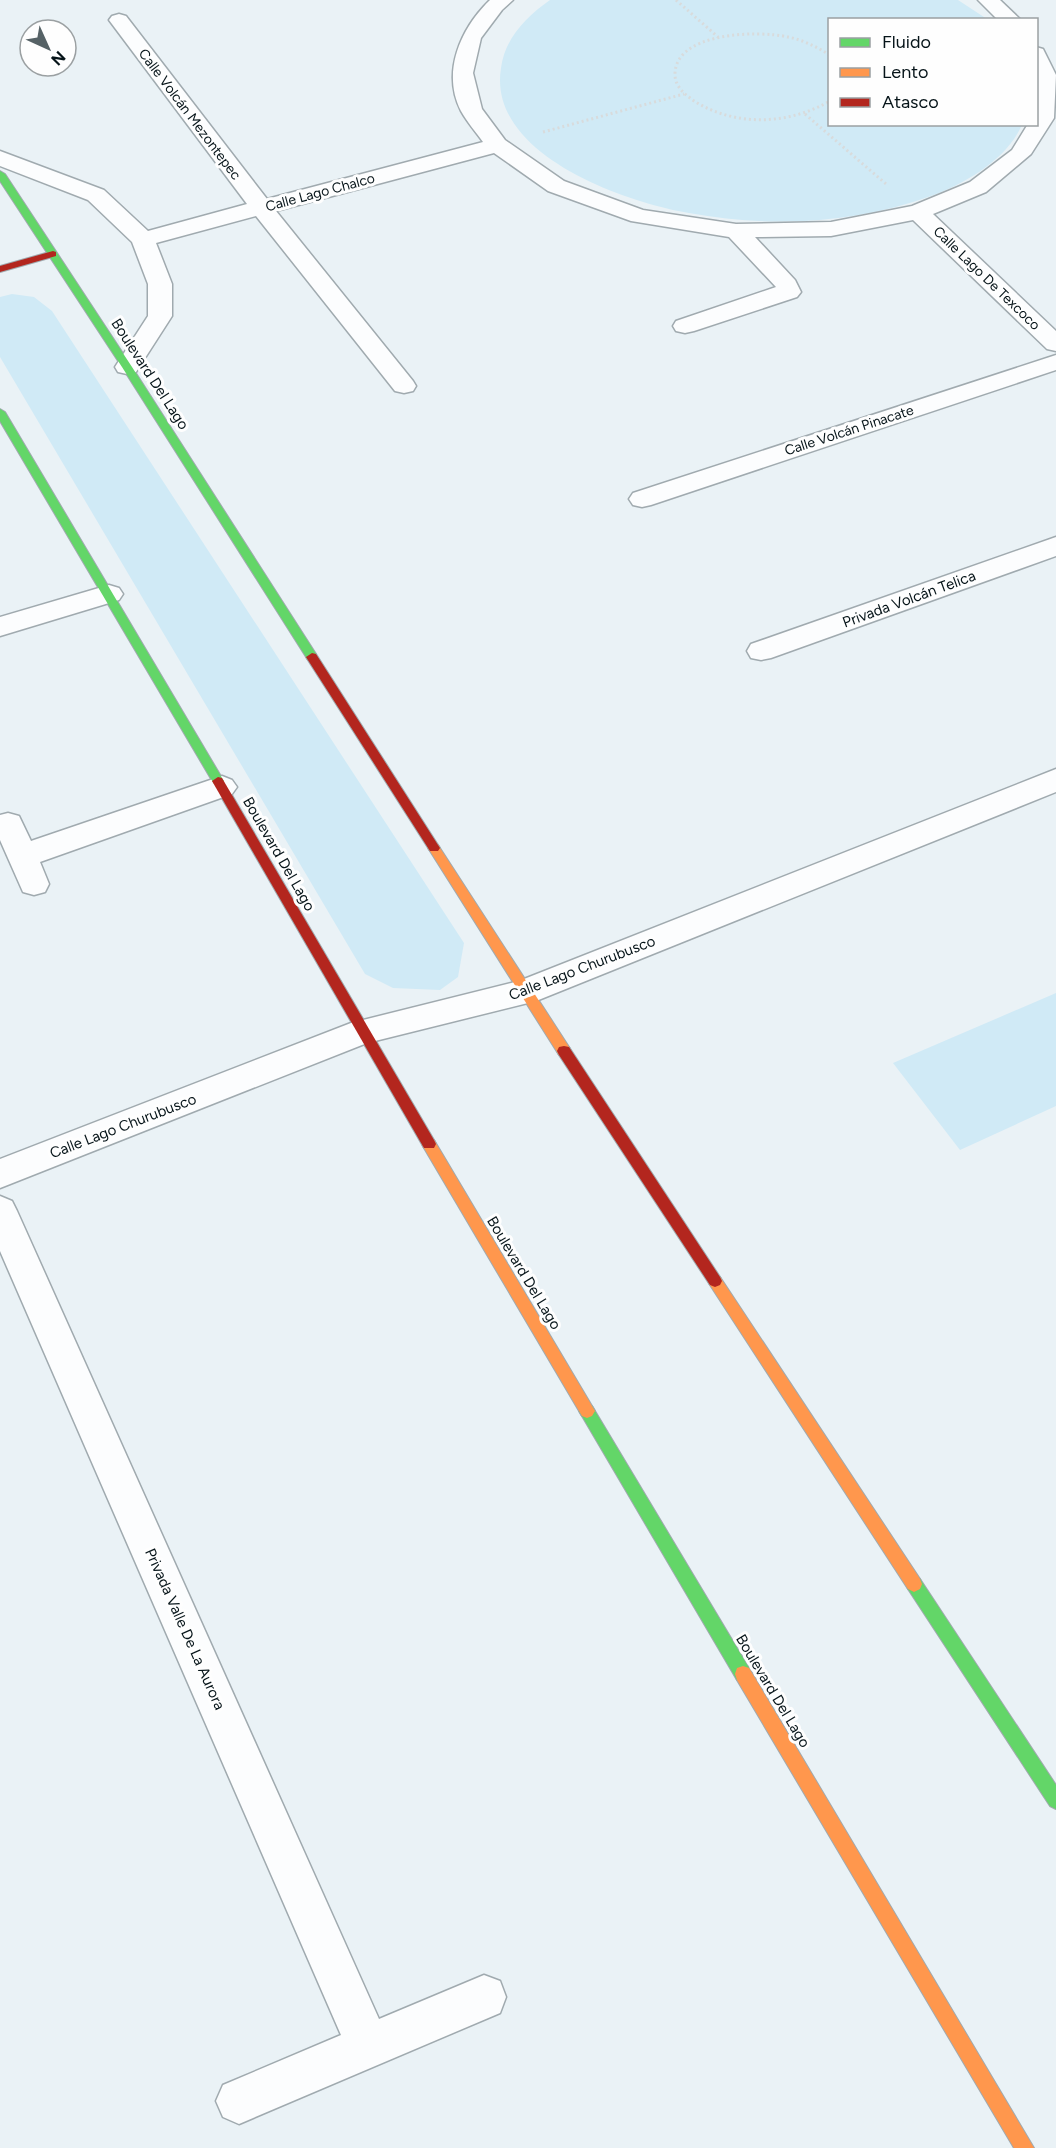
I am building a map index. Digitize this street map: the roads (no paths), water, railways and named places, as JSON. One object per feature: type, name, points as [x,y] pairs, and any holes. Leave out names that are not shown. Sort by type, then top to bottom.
[{"type":"street","points":[[503,0],[495,6],[471,38],[462,73],[471,110],[496,145],[556,186],[639,216],[736,231],[831,229],[918,212],[978,187],[1020,154],[1038,126]]},
{"type":"street","name":"Calle Volcán Mezontepec","points":[[119,20],[261,207],[404,386]]},
{"type":"street","points":[[1038,58],[1047,79],[1043,118],[1038,126]]},
{"type":"street","name":"Calle Lago Chalco","points":[[143,238],[496,145]]},
{"type":"street","points":[[0,158],[96,195],[143,238],[160,284],[160,316],[127,367]]},
{"type":"street","name":"Boulevard Del Lago","points":[[0,174],[127,367],[525,992],[1056,1800]]},
{"type":"street","name":"Calle Lago De Texcoco","points":[[918,212],[1056,344]]},
{"type":"street","points":[[685,326],[789,292],[787,285],[736,231]]},
{"type":"street","points":[[0,269],[53,254]]},
{"type":"street","name":"Calle Volcán Pinacate","points":[[642,499],[1056,362]]},
{"type":"street","name":"Boulevard Del Lago","points":[[3,423],[109,594],[362,1032],[1025,2148]]},
{"type":"street","name":"Privada Volcán Telica","points":[[761,651],[1056,546]]},
{"type":"street","points":[[0,627],[109,594]]},
{"type":"street","name":"Calle Lago Churubusco","points":[[0,1174],[362,1032],[525,992],[1056,780]]},
{"type":"street","points":[[22,856],[222,787]]},
{"type":"street","points":[[8,824],[34,884]]},
{"type":"street","name":"Privada Valle De La Aurora","points":[[0,1211],[369,2047]]},
{"type":"street","points":[[239,2101],[484,1997]]}]
